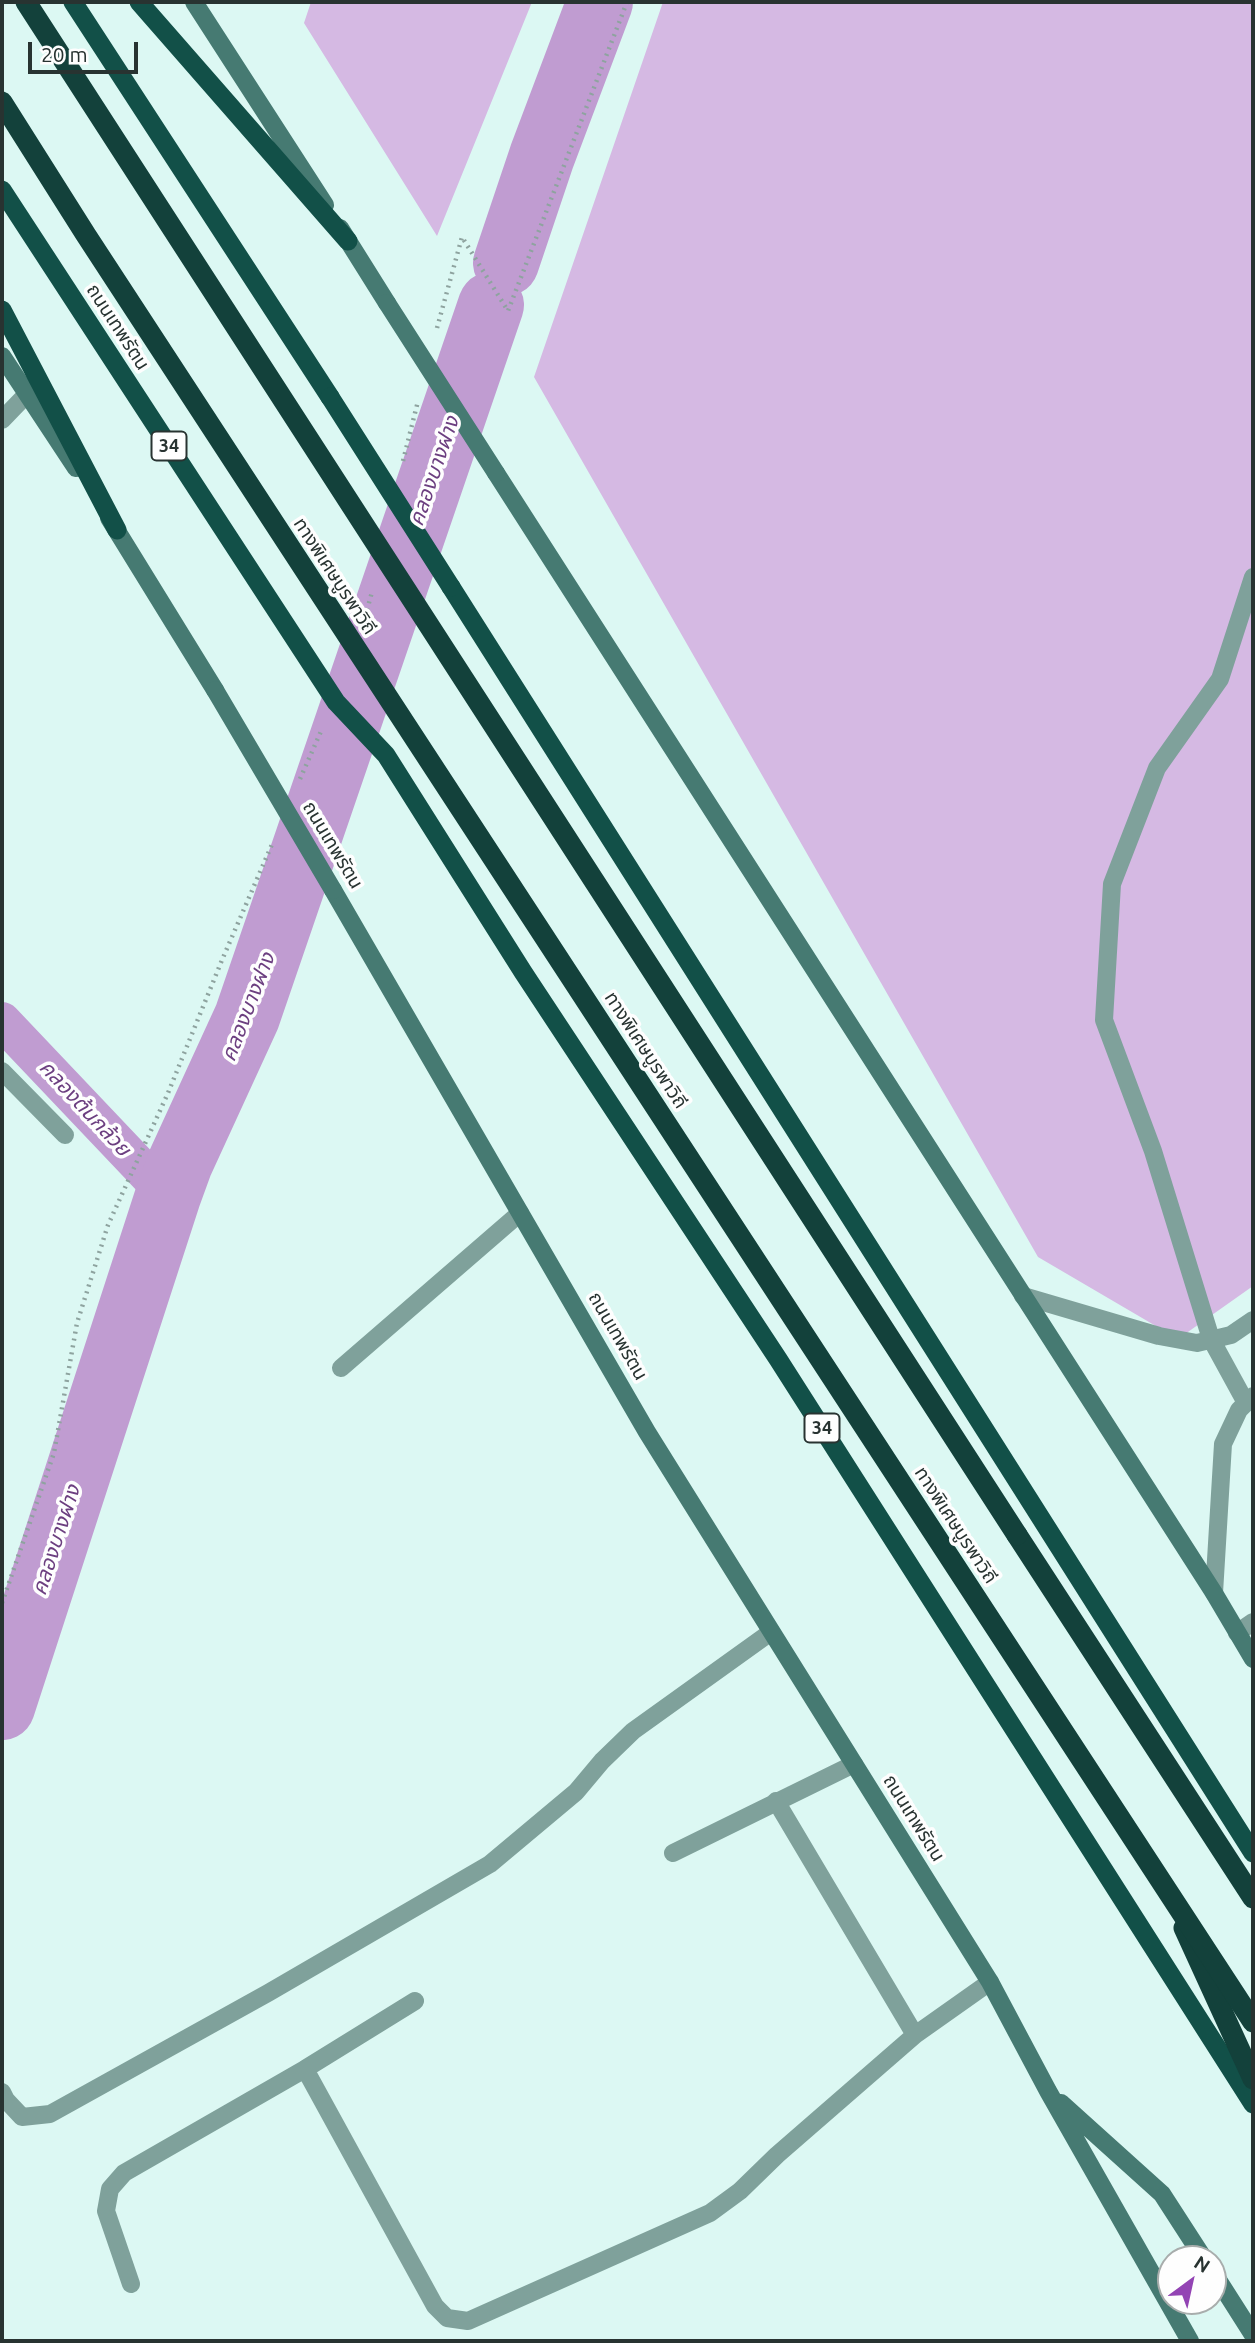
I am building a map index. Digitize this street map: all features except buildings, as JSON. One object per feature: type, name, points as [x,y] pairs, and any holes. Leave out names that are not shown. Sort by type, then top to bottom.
[{"type":"highway","points":[[26,2],[1253,1898]]},
{"type":"highway","points":[[73,2],[452,587],[1253,1853]]},
{"type":"highway","points":[[139,2],[348,241]]},
{"type":"highway","name":"ทางพิเศษบูรพาวิถี","points":[[2,102],[93,247],[1253,2022]]},
{"type":"highway","name":"ถนนเทพรัตน","points":[[2,190],[331,710],[386,755],[523,972],[778,1359],[1253,2104]]},
{"type":"highway","points":[[2,310],[117,530]]},
{"type":"highway","points":[[1222,1850],[1253,1891]]},
{"type":"highway","points":[[1163,1883],[1253,2079]]},
{"type":"main road","points":[[194,2],[1214,1593],[1253,1659]]},
{"type":"main road","name":"ถนนเทพรัตน","points":[[2,356],[117,530],[215,691],[647,1432],[990,1982],[1048,2091],[1191,2341]]},
{"type":"main road","points":[[1048,2091],[1162,2194],[1195,2245]]},
{"type":"main road","points":[[1227,2294],[1253,2334]]},
{"type":"street","points":[[2,420],[27,394]]},
{"type":"street","points":[[1214,1593],[1223,1444],[1239,1410],[1250,1400],[1211,1339],[1153,1151],[1104,1020],[1112,884],[1157,768],[1220,679],[1253,577]]},
{"type":"street","points":[[2,1071],[65,1135]]},
{"type":"street","points":[[341,1368],[520,1213]]},
{"type":"street","points":[[1023,1296],[1159,1336],[1198,1343],[1231,1335],[1253,1320]]},
{"type":"street","points":[[1237,1633],[1253,1622]]},
{"type":"street","points":[[2,2092],[22,2117],[50,2114],[268,1993],[491,1864],[576,1792],[602,1761],[633,1731],[771,1632]]},
{"type":"street","points":[[673,1853],[853,1764]]},
{"type":"street","points":[[776,1801],[915,2035]]},
{"type":"street","points":[[305,2068],[435,2306],[447,2318],[468,2321],[710,2213],[740,2191],[777,2155],[915,2035],[990,1982]]},
{"type":"street","points":[[131,2284],[106,2211],[110,2189],[124,2173],[415,2001]]},
{"type":"path","points":[[437,329],[462,237],[508,311],[627,2]]},
{"type":"path","points":[[400,473],[420,395]]},
{"type":"path","points":[[366,616],[372,590]]},
{"type":"path","points":[[299,782],[331,710]]},
{"type":"path","points":[[2,1603],[54,1453],[76,1323],[108,1225],[168,1093],[277,832]]},
{"type":"shaded area","points":[[311,2],[532,2],[437,236],[304,23]]},
{"type":"shaded area","points":[[663,2],[1253,2],[1253,1286],[1178,1339],[1038,1257],[534,377]]},
{"type":"waterway","name":"คลองบางฝาง","points":[[506,263],[542,156],[600,2]]},
{"type":"waterway","name":"คลองบางฝาง","points":[[2,1707],[168,1196],[180,1163],[247,1017],[491,305]]},
{"type":"waterway","name":"คลองต้นกล้วย","points":[[2,1021],[168,1196]]}]
